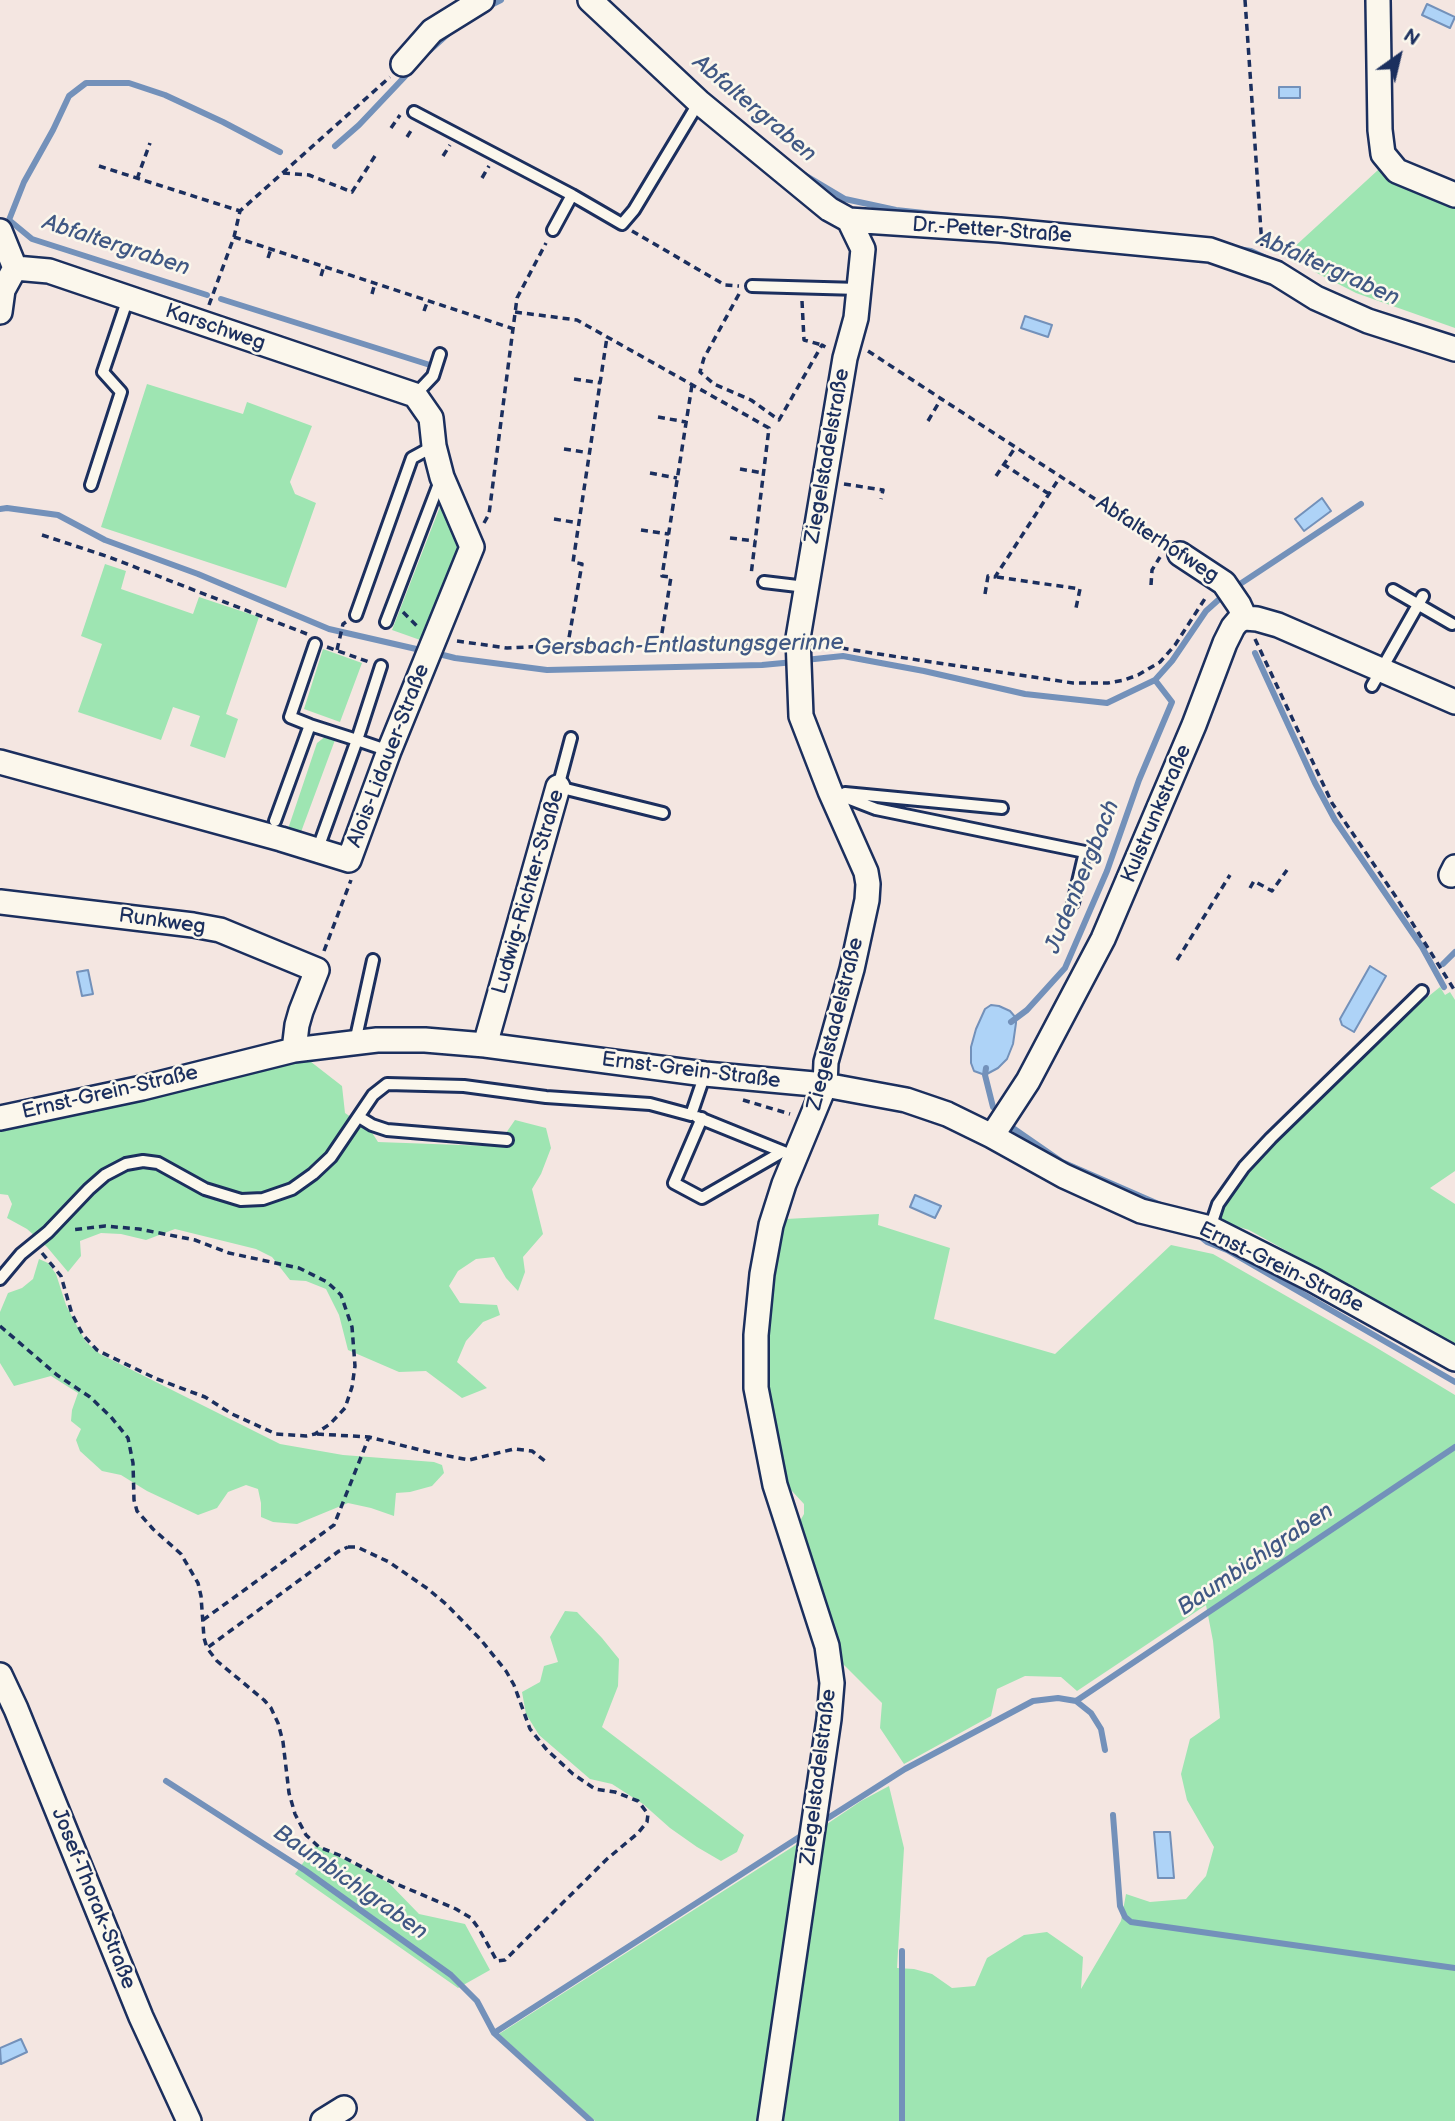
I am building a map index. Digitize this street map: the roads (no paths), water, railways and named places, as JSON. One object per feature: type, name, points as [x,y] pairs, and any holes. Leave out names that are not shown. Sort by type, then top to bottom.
[{"type":"street","points":[[403,64],[432,31],[482,0]]},
{"type":"street","name":"Dr.-Petter-Straße","points":[[590,0],[699,102],[829,209],[849,220],[1000,230],[1210,250],[1276,272],[1316,299],[1368,321],[1455,349]]},
{"type":"street","points":[[1378,0],[1380,130],[1383,154],[1397,171],[1455,195]]},
{"type":"street","name":"Ziegelstadelstraße","points":[[770,2121],[832,1683],[827,1646],[775,1485],[756,1388],[757,1318],[765,1252],[775,1211],[790,1153],[825,1085],[826,1062],[852,969],[867,901],[868,884],[866,872],[801,716],[798,643],[845,358],[856,318],[863,249],[849,220]]},
{"type":"street","points":[[0,231],[15,268],[3,290],[0,312]]},
{"type":"street","name":"Karschweg","points":[[15,268],[49,271],[415,395]]},
{"type":"street","points":[[415,395],[431,418],[434,446],[442,477]]},
{"type":"street","name":"Alois-Lidauer-Straße","points":[[0,762],[349,860],[389,751],[472,547],[442,477]]},
{"type":"street","name":"Abfalterhofweg","points":[[1174,550],[1234,598]]},
{"type":"street","points":[[1234,598],[1257,619],[1278,625],[1376,678],[1455,702]]},
{"type":"street","name":"Kulstrunkstraße","points":[[992,1136],[1028,1081],[1103,939],[1194,725],[1225,643],[1238,621],[1234,598]]},
{"type":"street","name":"Ludwig-Richter-Straße","points":[[485,1045],[558,787]]},
{"type":"street","name":"Runkweg","points":[[0,902],[220,930],[317,970],[301,1011],[294,1050]]},
{"type":"street","name":"Ernst-Grein-Straße","points":[[0,1118],[142,1088],[294,1050],[377,1040],[425,1040],[485,1045],[705,1074],[825,1085],[906,1100],[947,1114],[1064,1176],[1141,1211],[1210,1228],[1313,1280],[1455,1359]]},
{"type":"street","name":"Josef-Thorak-Straße","points":[[0,1675],[141,2017],[189,2121]]},
{"type":"street","points":[[323,2121],[344,2108]]},
{"type":"lane","points":[[414,112],[622,224],[634,210],[699,102]]},
{"type":"lane","points":[[553,230],[572,195]]},
{"type":"lane","points":[[752,286],[859,289]]},
{"type":"lane","points":[[91,485],[121,392],[103,372],[128,298]]},
{"type":"lane","points":[[415,395],[433,376],[440,354]]},
{"type":"lane","points":[[356,615],[412,458],[434,446]]},
{"type":"lane","points":[[386,622],[442,477]]},
{"type":"lane","points":[[764,582],[806,587]]},
{"type":"lane","points":[[1393,590],[1421,601],[1452,624]]},
{"type":"lane","points":[[1376,678],[1421,601]]},
{"type":"lane","points":[[315,644],[290,717],[389,751]]},
{"type":"lane","points":[[317,851],[381,666]]},
{"type":"lane","points":[[275,821],[310,724]]},
{"type":"lane","name":"Ludwig-Richter-Straße","points":[[558,787],[571,738]]},
{"type":"lane","points":[[558,787],[663,813]]},
{"type":"lane","points":[[830,791],[1002,808]]},
{"type":"lane","points":[[830,791],[876,809],[1085,852],[1073,903]]},
{"type":"lane","points":[[355,1042],[373,960]]},
{"type":"lane","points":[[1210,1228],[1218,1203],[1244,1167],[1422,991]]},
{"type":"lane","points":[[705,1074],[696,1117],[674,1183],[702,1198],[790,1153]]},
{"type":"lane","points":[[0,1279],[16,1259],[54,1226],[89,1189],[121,1166],[139,1161],[158,1163],[205,1189],[230,1198],[253,1201],[275,1196],[302,1183],[340,1147],[379,1089],[391,1084],[464,1086],[546,1097],[650,1104],[696,1117],[790,1153]]},
{"type":"lane","points":[[359,1117],[387,1130],[507,1140]]},
{"type":"water","points":[[1427,4],[1455,17],[1450,28],[1422,15]]},
{"type":"water","points":[[1279,87],[1300,87],[1300,98],[1279,98]]},
{"type":"water","points":[[1025,316],[1052,325],[1048,337],[1021,328]]},
{"type":"water","points":[[1322,498],[1331,511],[1304,531],[1295,519]]},
{"type":"water","points":[[1370,966],[1386,976],[1354,1032],[1342,1025],[1340,1019]]},
{"type":"water","points":[[88,970],[93,994],[82,996],[77,972]]},
{"type":"water","points":[[991,1005],[1010,1011],[1016,1018],[1016,1023],[1013,1044],[1007,1059],[985,1075],[974,1071],[971,1047],[985,1009]]},
{"type":"water","points":[[915,1195],[941,1206],[935,1218],[910,1207]]},
{"type":"water","points":[[1154,1832],[1170,1832],[1174,1878],[1158,1878]]},
{"type":"water","points":[[21,2039],[27,2052],[1,2064],[0,2048]]},
{"type":"waterway","name":"Abfaltergraben","points":[[487,7],[501,0]]},
{"type":"waterway","name":"Abfaltergraben","points":[[429,51],[449,33]]},
{"type":"waterway","name":"Abfaltergraben","points":[[335,146],[359,125],[412,69]]},
{"type":"waterway","name":"Abfaltergraben","points":[[207,295],[32,239],[9,220],[24,182],[69,96],[86,83],[129,83],[165,95],[280,152]]},
{"type":"waterway","name":"Abfaltergraben","points":[[803,174],[845,199],[896,210],[952,216]]},
{"type":"waterway","name":"Abfaltergraben","points":[[1238,249],[1251,251],[1268,259]]},
{"type":"waterway","name":"Abfaltergraben","points":[[221,299],[430,365]]},
{"type":"waterway","name":"Gersbach-Entlastungsgerinne","points":[[1234,588],[1361,504]]},
{"type":"waterway","name":"Gersbach-Entlastungsgerinne","points":[[0,509],[58,515],[105,540],[198,574],[329,629],[425,651]]},
{"type":"waterway","name":"Gersbach-Entlastungsgerinne","points":[[805,660],[843,656],[1025,694],[1107,703],[1155,680],[1172,661],[1206,611],[1225,594]]},
{"type":"waterway","name":"Gersbach-Entlastungsgerinne","points":[[435,653],[547,670],[794,662]]},
{"type":"waterway","name":"Gersbach-Entlastungsgerinne","points":[[1255,653],[1335,820],[1422,947],[1444,987]]},
{"type":"waterway","name":"Judenbergbach","points":[[1011,1022],[1027,1010],[1065,968],[1107,871],[1139,780],[1172,702],[1155,680]]},
{"type":"waterway","name":"Gersbach-Entlastungsgerinne","points":[[1443,964],[1455,952]]},
{"type":"waterway","name":"Judenbergbach","points":[[986,1068],[985,1075],[993,1107]]},
{"type":"waterway","name":"Judenbergbach","points":[[1010,1126],[1062,1162],[1163,1206]]},
{"type":"waterway","name":"Judenbergbach","points":[[1197,1234],[1455,1382]]},
{"type":"waterway","name":"Baumbichlgraben","points":[[828,1818],[905,1769],[1033,1701],[1058,1698],[1076,1701],[1455,1447]]},
{"type":"waterway","name":"Baumbichlgraben","points":[[1076,1701],[1091,1713],[1101,1729],[1105,1750]]},
{"type":"waterway","name":"Baumbichlgraben","points":[[166,1781],[306,1871],[451,1975],[477,2001],[494,2033],[591,2121]]},
{"type":"waterway","name":"Baumbichlgraben","points":[[1113,1815],[1120,1906],[1125,1917],[1131,1922],[1455,1968]]},
{"type":"waterway","name":"Baumbichlgraben","points":[[494,2033],[804,1834]]},
{"type":"waterway","name":"Baumbichlgraben","points":[[902,1951],[902,2121]]}]
